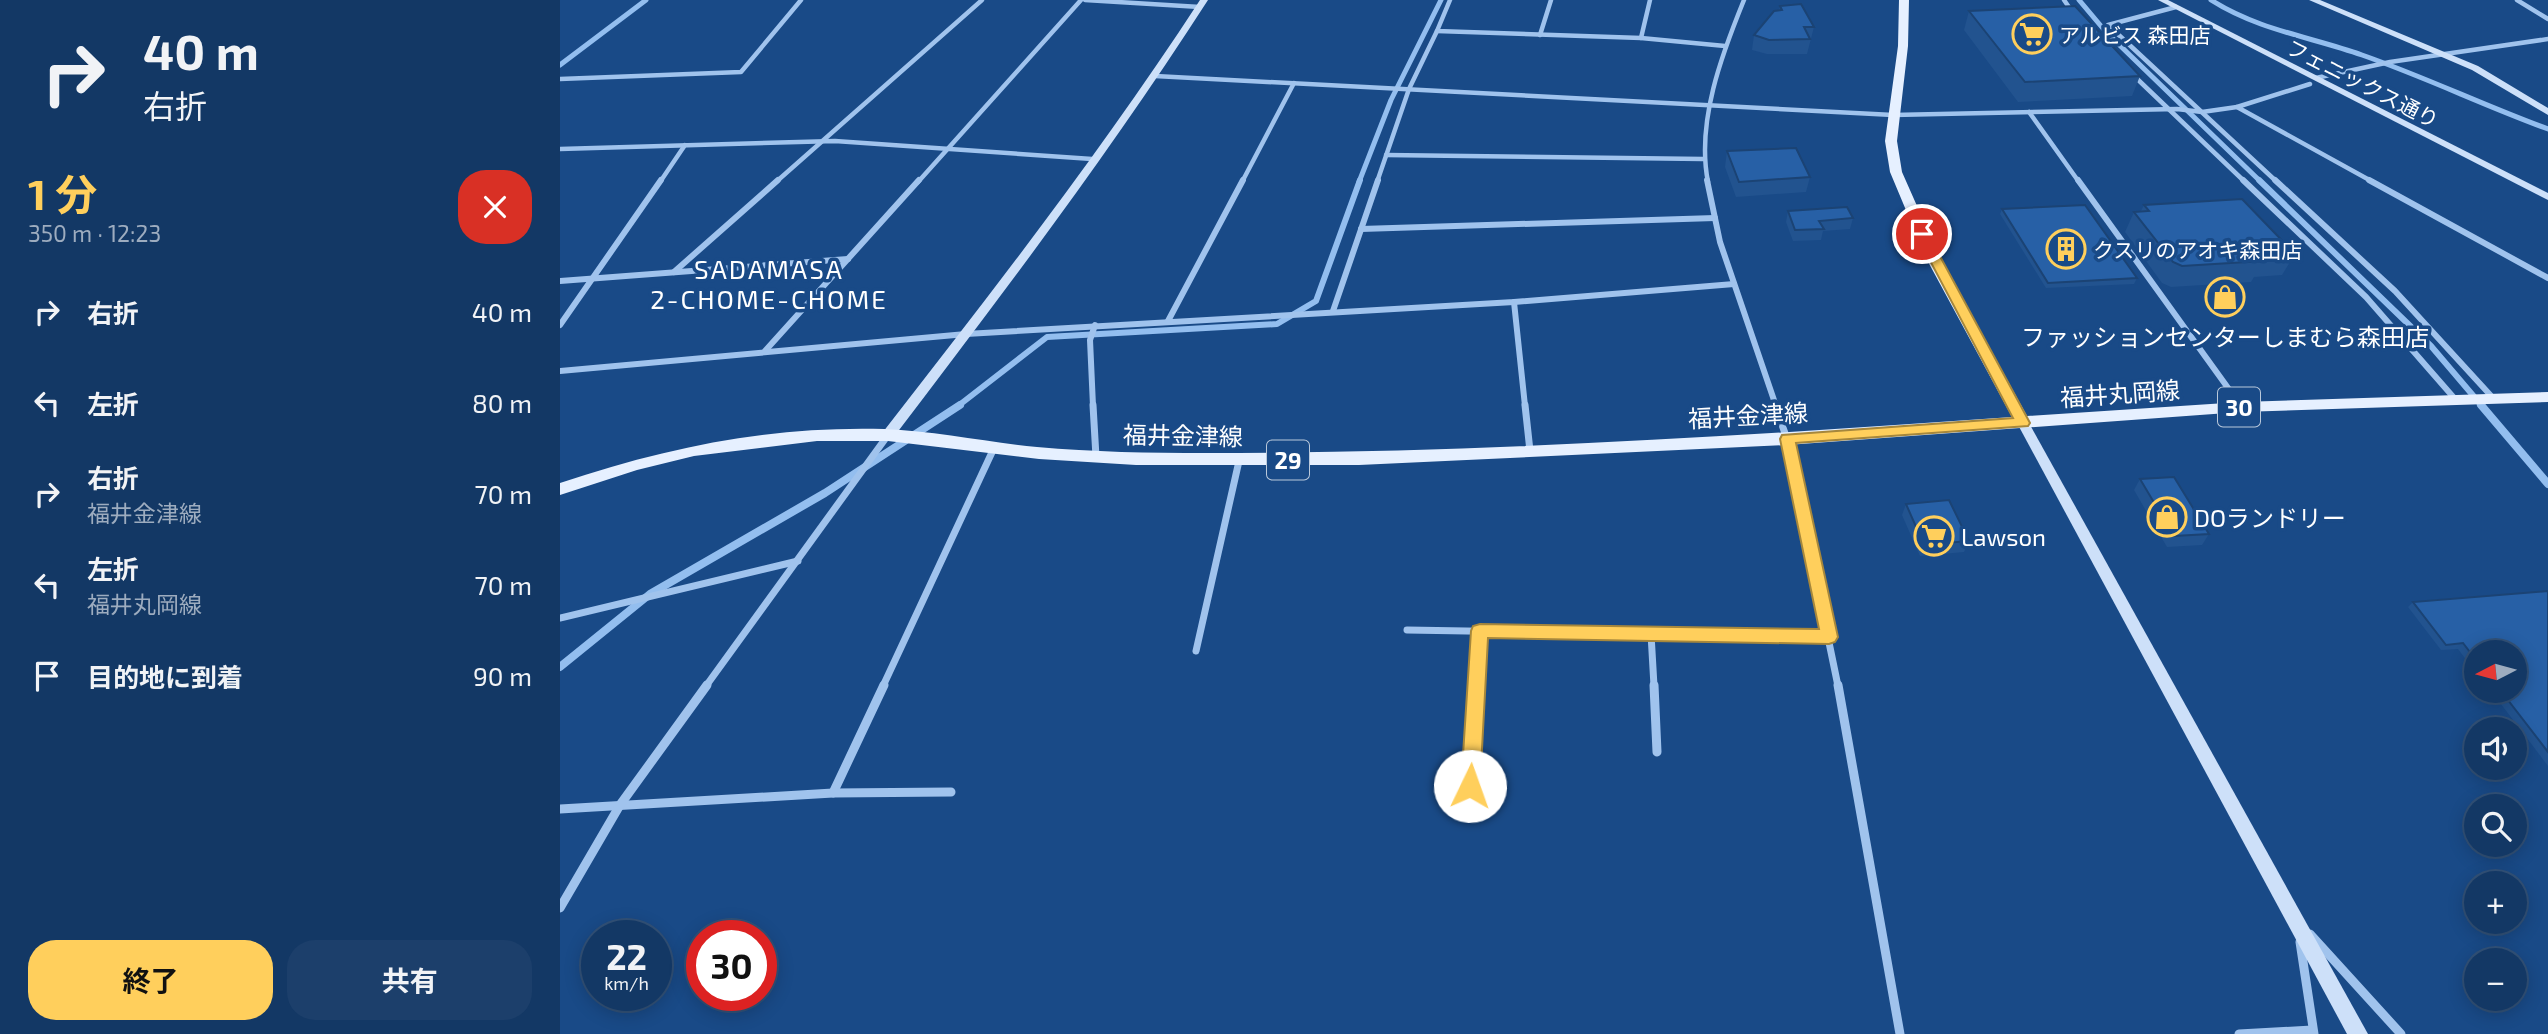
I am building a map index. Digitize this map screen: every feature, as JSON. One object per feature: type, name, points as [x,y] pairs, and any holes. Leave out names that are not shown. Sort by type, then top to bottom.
[{"type":"main road","points":[[1904,0],[1903,46],[1891,141],[1896,172],[1911,211],[2023,423]]},
{"type":"main road","name":"福井丸岡線","points":[[2023,423],[2241,407],[2548,397]]},
{"type":"main road","name":"福井金津線","points":[[560,489],[635,464],[694,450],[817,435],[888,435],[1096,457],[1239,461],[1359,459],[1787,439],[2023,423]]},
{"type":"street","points":[[560,79],[741,72],[801,0]]},
{"type":"street","points":[[674,272],[819,141],[982,0]]},
{"type":"street","points":[[764,352],[1083,0],[1202,4]]},
{"type":"street","points":[[1333,311],[1409,89],[1450,0]]},
{"type":"street","points":[[1540,35],[1551,0]]},
{"type":"street","points":[[1641,38],[1650,0]]},
{"type":"street","points":[[1744,0],[1725,46],[1711,104],[1703,159],[1715,218],[1734,284],[1787,439],[1829,637],[1900,1034]]},
{"type":"street","points":[[2064,0],[2080,21]]},
{"type":"street","name":"フェニックス通り","points":[[2162,0],[2313,81],[2548,197]]},
{"type":"street","points":[[2313,0],[2475,68],[2548,112]]},
{"type":"street","points":[[2517,0],[2548,19]]},
{"type":"street","points":[[560,908],[620,805],[888,435],[966,334],[1155,76],[1202,4]]},
{"type":"street","points":[[2176,7],[2108,25],[2395,291],[2493,398]]},
{"type":"street","points":[[1437,31],[1641,38],[1725,46]]},
{"type":"street","points":[[1155,76],[1893,115],[2173,109],[2202,112],[2237,107],[2313,81],[2444,54],[2548,39]]},
{"type":"street","points":[[2123,65],[2173,109],[2366,297],[2455,399]]},
{"type":"street","points":[[1168,321],[1294,83]]},
{"type":"street","points":[[2237,107],[2548,278]]},
{"type":"street","points":[[2029,112],[2241,407]]},
{"type":"street","points":[[560,149],[819,141],[1092,159]]},
{"type":"street","points":[[560,325],[685,145]]},
{"type":"street","points":[[1386,155],[1703,159]]},
{"type":"street","points":[[1361,229],[1715,218]]},
{"type":"street","points":[[560,281],[849,258]]},
{"type":"street","points":[[560,371],[966,334],[1514,302],[1734,284]]},
{"type":"street","points":[[1514,302],[1530,451]]},
{"type":"street","points":[[1094,325],[1090,340],[1096,457]]},
{"type":"street","points":[[2023,423],[2358,1034]]},
{"type":"street","points":[[833,793],[994,448]]},
{"type":"street","points":[[1196,651],[1239,461]]},
{"type":"street","points":[[560,618],[798,561]]},
{"type":"street","points":[[1407,630],[1829,637]]},
{"type":"street","points":[[1470,786],[1480,631]]},
{"type":"street","points":[[1651,634],[1657,751]]},
{"type":"street","points":[[560,809],[833,793],[951,792]]},
{"type":"street","points":[[2239,1034],[2313,1032],[2297,921]]},
{"type":"street","points":[[2297,921],[2401,1034]]},
{"type":"building","points":[[1801,4],[1814,27],[1804,27],[1810,39],[1769,40],[1754,35],[1774,11],[1782,10],[1780,6]]},
{"type":"building","points":[[2075,6],[2140,76],[2025,82],[1969,11]]},
{"type":"building","points":[[1796,148],[1810,177],[1739,182],[1727,151]]},
{"type":"building","points":[[2242,199],[2295,254],[2265,256],[2263,261],[2182,266],[2173,262],[2134,212],[2149,211],[2144,205]]},
{"type":"building","name":"クスリのアオキ森田店","points":[[2085,205],[2137,278],[2048,283],[2002,209]]},
{"type":"building","points":[[1847,207],[1853,218],[1819,221],[1824,229],[1795,230],[1788,211]]},
{"type":"building","points":[[2174,477],[2209,534],[2174,536],[2140,479]]},
{"type":"building","points":[[1949,500],[1969,541],[1924,545],[1906,504]]},
{"type":"building","points":[[2548,591],[2548,752],[2527,725],[2527,717],[2521,717],[2511,704],[2527,704],[2527,640],[2464,640],[2464,644],[2446,645],[2413,602]]},
{"type":"waterway","points":[[560,65],[646,0]]},
{"type":"waterway","points":[[1359,182],[1391,100],[1441,0]]},
{"type":"waterway","points":[[2079,0],[2106,32],[2261,182]]},
{"type":"waterway","points":[[2211,0],[2247,19],[2385,64],[2548,129]]},
{"type":"waterway","points":[[958,406],[1047,337],[1277,324],[1316,301],[1360,180]]},
{"type":"waterway","points":[[2259,180],[2431,346],[2482,406]]},
{"type":"waterway","points":[[560,667],[650,594],[825,493],[960,405]]},
{"type":"waterway","points":[[2481,405],[2548,484]]},
{"type":"place","name":"アルビス 森田店","points":[[2032,34]]},
{"type":"place","name":"クスリのアオキ森田店","points":[[2066,249]]},
{"type":"place","name":"ファッションセンターしまむら森田店","points":[[2225,297]]},
{"type":"place","name":"DOランドリー","points":[[2167,517]]},
{"type":"place","name":"Lawson","points":[[1934,536]]},
{"type":"district","name":"SADAMASA 2-CHOME-CHOME","points":[[769,283]]},
{"type":"route","points":[[1470,786],[1480,631],[1829,637],[1787,439],[2023,423],[1922,234]]}]
